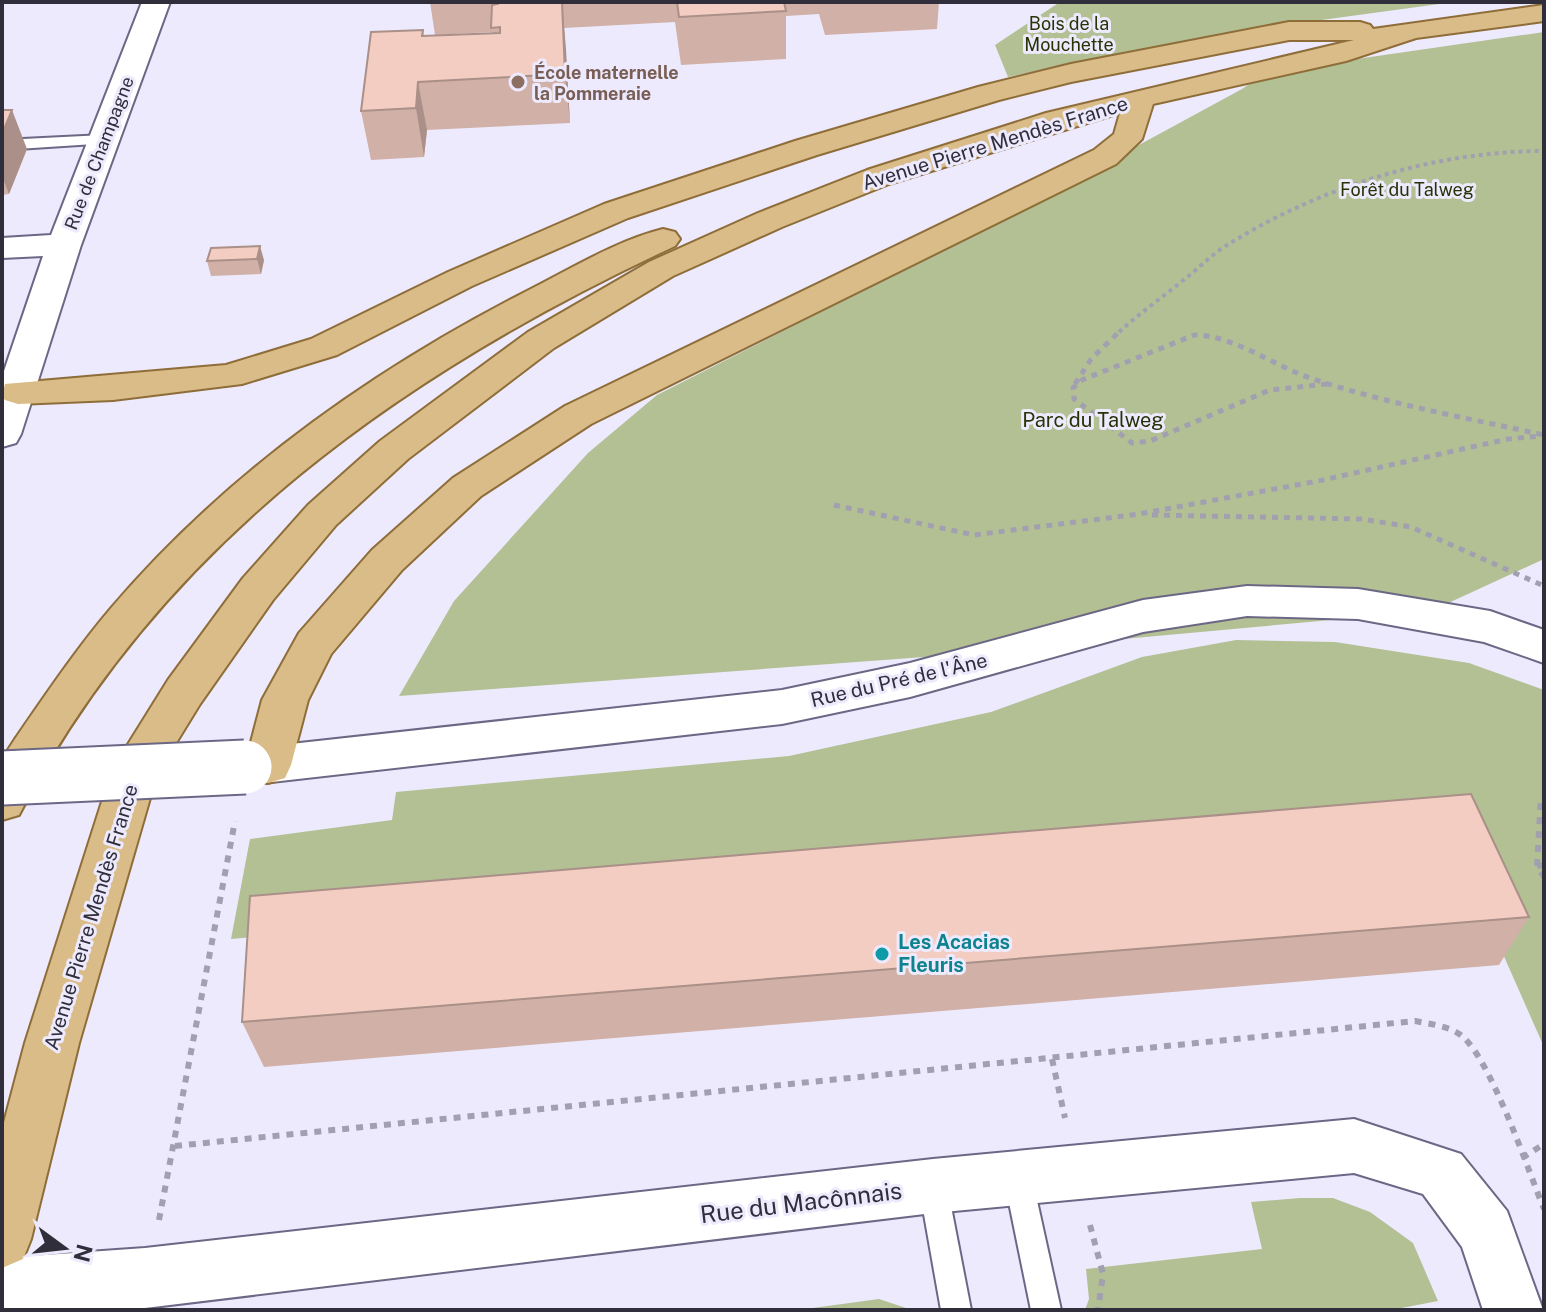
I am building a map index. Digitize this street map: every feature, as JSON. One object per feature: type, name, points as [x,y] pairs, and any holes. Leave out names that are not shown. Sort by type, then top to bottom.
[{"type":"main road","name":"Avenue Pierre Mendès France","points":[[2,801],[18,771],[129,616],[185,554],[233,509],[314,442],[386,389],[485,328],[628,254],[797,181],[888,148],[1011,110],[1155,72],[1301,44],[1544,13]]},
{"type":"main road","points":[[18,392],[113,388],[229,376],[310,351],[460,279],[616,211],[702,180],[989,93],[1071,73],[1289,31],[1410,31]]},
{"type":"main road","name":"Avenue Pierre Mendès France","points":[[2,1239],[52,1043],[135,770],[184,692],[258,589],[322,515],[394,450],[541,340],[661,269],[878,177],[1057,120],[1139,98],[1336,55],[1410,31]]},
{"type":"main road","points":[[250,780],[314,644],[387,560],[467,487],[578,415],[1105,157],[1126,142],[1133,128],[1139,98]]},
{"type":"street","name":"Rue de Champagne","points":[[2,248],[64,245],[156,2]]},
{"type":"street","points":[[2,434],[64,245]]},
{"type":"street","name":"Rue du Pré de l'Âne","points":[[2,778],[250,780],[377,750],[782,707],[910,680],[1143,616],[1247,601],[1358,604],[1490,627],[1544,647]]},
{"type":"street","name":"Rue du Macônnais","points":[[2,1288],[145,1278],[933,1186],[1354,1146],[1441,1173],[1486,1231],[1513,1310]]},
{"type":"lane","points":[[2,145],[104,140]]},
{"type":"lane","points":[[1018,1178],[1046,1310]]},
{"type":"lane","points":[[933,1186],[956,1310]]},
{"type":"path","points":[[1327,384],[1270,390],[1150,441],[1132,443],[1074,399],[1073,388],[1081,367],[1155,299],[1221,249],[1288,211],[1411,169],[1519,149],[1544,151]]},
{"type":"path","points":[[1073,388],[1082,380],[1194,335],[1212,334],[1244,346],[1274,365],[1327,384],[1395,404],[1544,435]]},
{"type":"path","points":[[834,505],[974,535],[1139,514],[1318,481],[1508,439],[1544,435]]},
{"type":"path","points":[[1139,514],[1362,519],[1411,527],[1544,586]]},
{"type":"path","points":[[145,1278],[250,780]]},
{"type":"path","points":[[1541,796],[1541,866],[1544,877]]},
{"type":"path","points":[[175,1146],[1415,1021],[1443,1025],[1465,1038],[1483,1066],[1544,1209]]},
{"type":"path","points":[[1522,1158],[1544,1144]]},
{"type":"green space","name":"Bois de la Mouchette","points":[[1060,2],[1454,2],[1219,34],[1008,77],[995,45]]},
{"type":"green space","name":"Parc du Talweg","points":[[1544,32],[1544,559],[1431,611],[924,657],[399,696],[454,601],[588,453],[657,395],[973,235],[1242,89],[1267,72]]},
{"type":"green space","points":[[1236,640],[1335,642],[1469,663],[1544,690],[1544,1047],[1449,832],[231,939],[250,839],[392,820],[396,792],[789,756],[991,712],[1142,657]]},
{"type":"green space","points":[[1333,1198],[1370,1212],[1413,1243],[1438,1301],[1391,1310],[1085,1310],[1089,1299],[1086,1269],[1262,1249],[1251,1202]]},
{"type":"green space","points":[[879,1299],[912,1310],[798,1310]]},
{"type":"building","points":[[498,2],[562,2],[565,74],[418,82],[416,108],[361,111],[371,32],[423,30],[422,36],[500,33],[500,27],[491,28],[492,5]]},
{"type":"building","points":[[677,2],[784,2],[786,11],[679,17]]},
{"type":"building","points":[[2,110],[12,110],[2,134]]},
{"type":"building","points":[[260,246],[257,259],[207,261],[211,248]]},
{"type":"building","points":[[1471,794],[1529,917],[242,1022],[250,896]]},
{"type":"place","name":"École maternelle la Pommeraie","points":[[518,82]]},
{"type":"place","name":"Les Acacias Fleuris","points":[[882,954]]},
{"type":"park label","name":"Forêt du Talweg","points":[[1407,189]]}]
